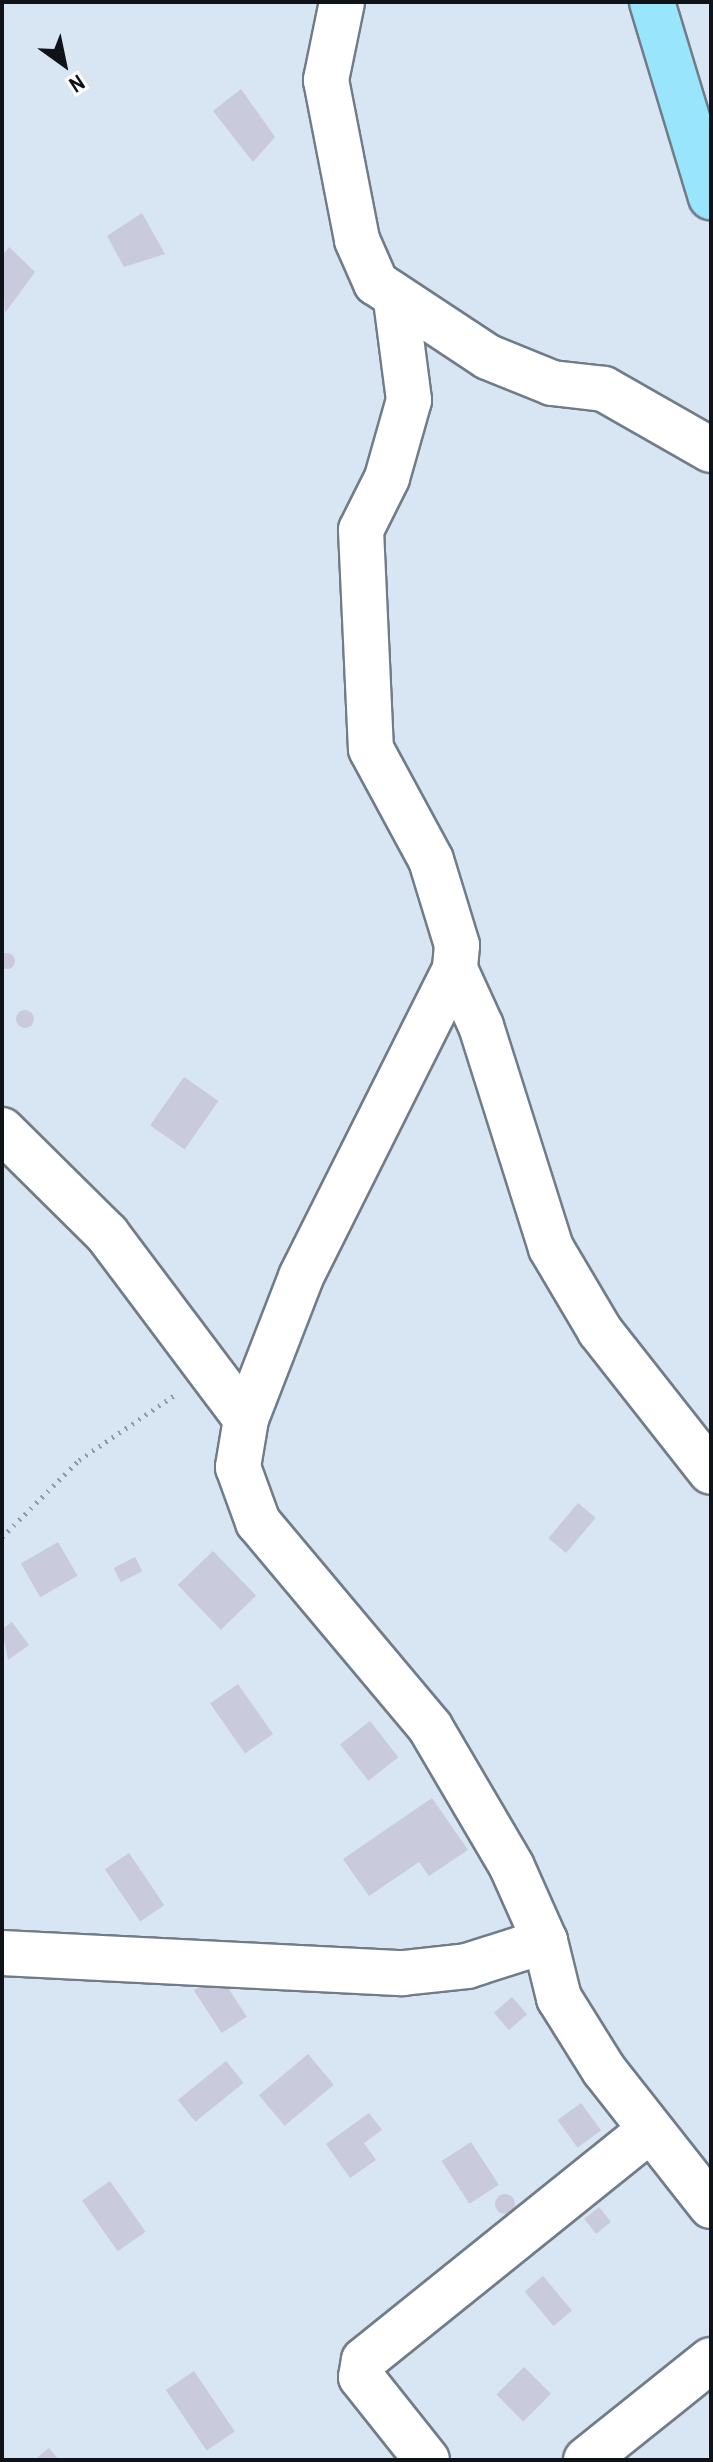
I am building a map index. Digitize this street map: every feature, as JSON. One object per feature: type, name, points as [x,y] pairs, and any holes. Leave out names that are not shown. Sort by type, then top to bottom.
[{"type":"main road","points":[[652,2],[711,197]]},
{"type":"street","points":[[342,2],[326,80],[357,240],[376,283],[396,300],[488,357],[552,383],[604,389],[711,450]]},
{"type":"street","points":[[396,300],[409,400],[387,478],[361,530],[371,749],[431,860],[457,945],[455,969],[301,1277],[246,1419],[238,1467],[258,1522],[430,1727],[512,1867],[545,1941],[559,1998],[649,2131],[711,2206]]},
{"type":"street","points":[[455,969],[481,1026],[551,1248],[600,1331],[711,1472]]},
{"type":"street","points":[[2,1130],[107,1234],[246,1419]]},
{"type":"street","points":[[2,1953],[403,1973],[467,1966],[545,1941]]},
{"type":"street","points":[[427,2460],[361,2377],[364,2360],[649,2131]]},
{"type":"street","points":[[586,2460],[711,2360]]},
{"type":"path","points":[[2,1537],[79,1460],[210,1371]]},
{"type":"building","points":[[241,89],[275,137],[253,162],[213,111]]},
{"type":"building","points":[[142,213],[165,254],[124,267],[107,236]]},
{"type":"building","points":[[9,247],[35,272],[5,313],[2,256]]},
{"type":"building","points":[[7,953],[13,955],[13,967],[7,969],[1,967],[-1,961],[1,955]]},
{"type":"building","points":[[25,1010],[34,1019],[25,1028],[16,1019]]},
{"type":"building","points":[[184,1077],[218,1101],[185,1149],[150,1125]]},
{"type":"building","points":[[578,1503],[596,1518],[566,1553],[548,1538]]},
{"type":"building","points":[[58,1542],[78,1576],[40,1597],[21,1564]]},
{"type":"building","points":[[213,1551],[256,1596],[221,1630],[178,1585]]},
{"type":"building","points":[[135,1557],[142,1571],[121,1582],[114,1568]]},
{"type":"building","points":[[12,1622],[29,1645],[8,1660],[2,1629]]},
{"type":"building","points":[[238,1684],[273,1734],[245,1753],[210,1704]]},
{"type":"building","points":[[370,1721],[398,1757],[368,1781],[340,1744]]},
{"type":"building","points":[[432,1798],[468,1850],[429,1876],[419,1862],[369,1896],[343,1859]]},
{"type":"building","points":[[129,1853],[164,1905],[140,1921],[105,1869]]},
{"type":"building","points":[[219,1974],[247,2017],[222,2033],[194,1990]]},
{"type":"building","points":[[512,1997],[527,2014],[509,2030],[494,2013]]},
{"type":"building","points":[[308,2054],[334,2085],[285,2126],[259,2095]]},
{"type":"building","points":[[226,2061],[244,2083],[195,2122],[178,2100]]},
{"type":"building","points":[[581,2103],[601,2131],[578,2148],[558,2120]]},
{"type":"building","points":[[369,2113],[382,2130],[364,2143],[376,2160],[350,2178],[326,2144]]},
{"type":"building","points":[[471,2142],[499,2185],[469,2204],[442,2161]]},
{"type":"building","points":[[110,2181],[146,2232],[118,2251],[82,2201]]},
{"type":"building","points":[[501,2194],[509,2194],[515,2204],[509,2214],[501,2214],[495,2208],[495,2200]]},
{"type":"building","points":[[599,2207],[611,2222],[596,2234],[584,2219]]},
{"type":"building","points":[[543,2276],[572,2310],[554,2326],[525,2291]]},
{"type":"building","points":[[524,2367],[551,2394],[523,2421],[496,2395]]},
{"type":"building","points":[[194,2371],[235,2432],[207,2451],[166,2390]]},
{"type":"building","points":[[49,2448],[59,2460],[34,2460]]}]
